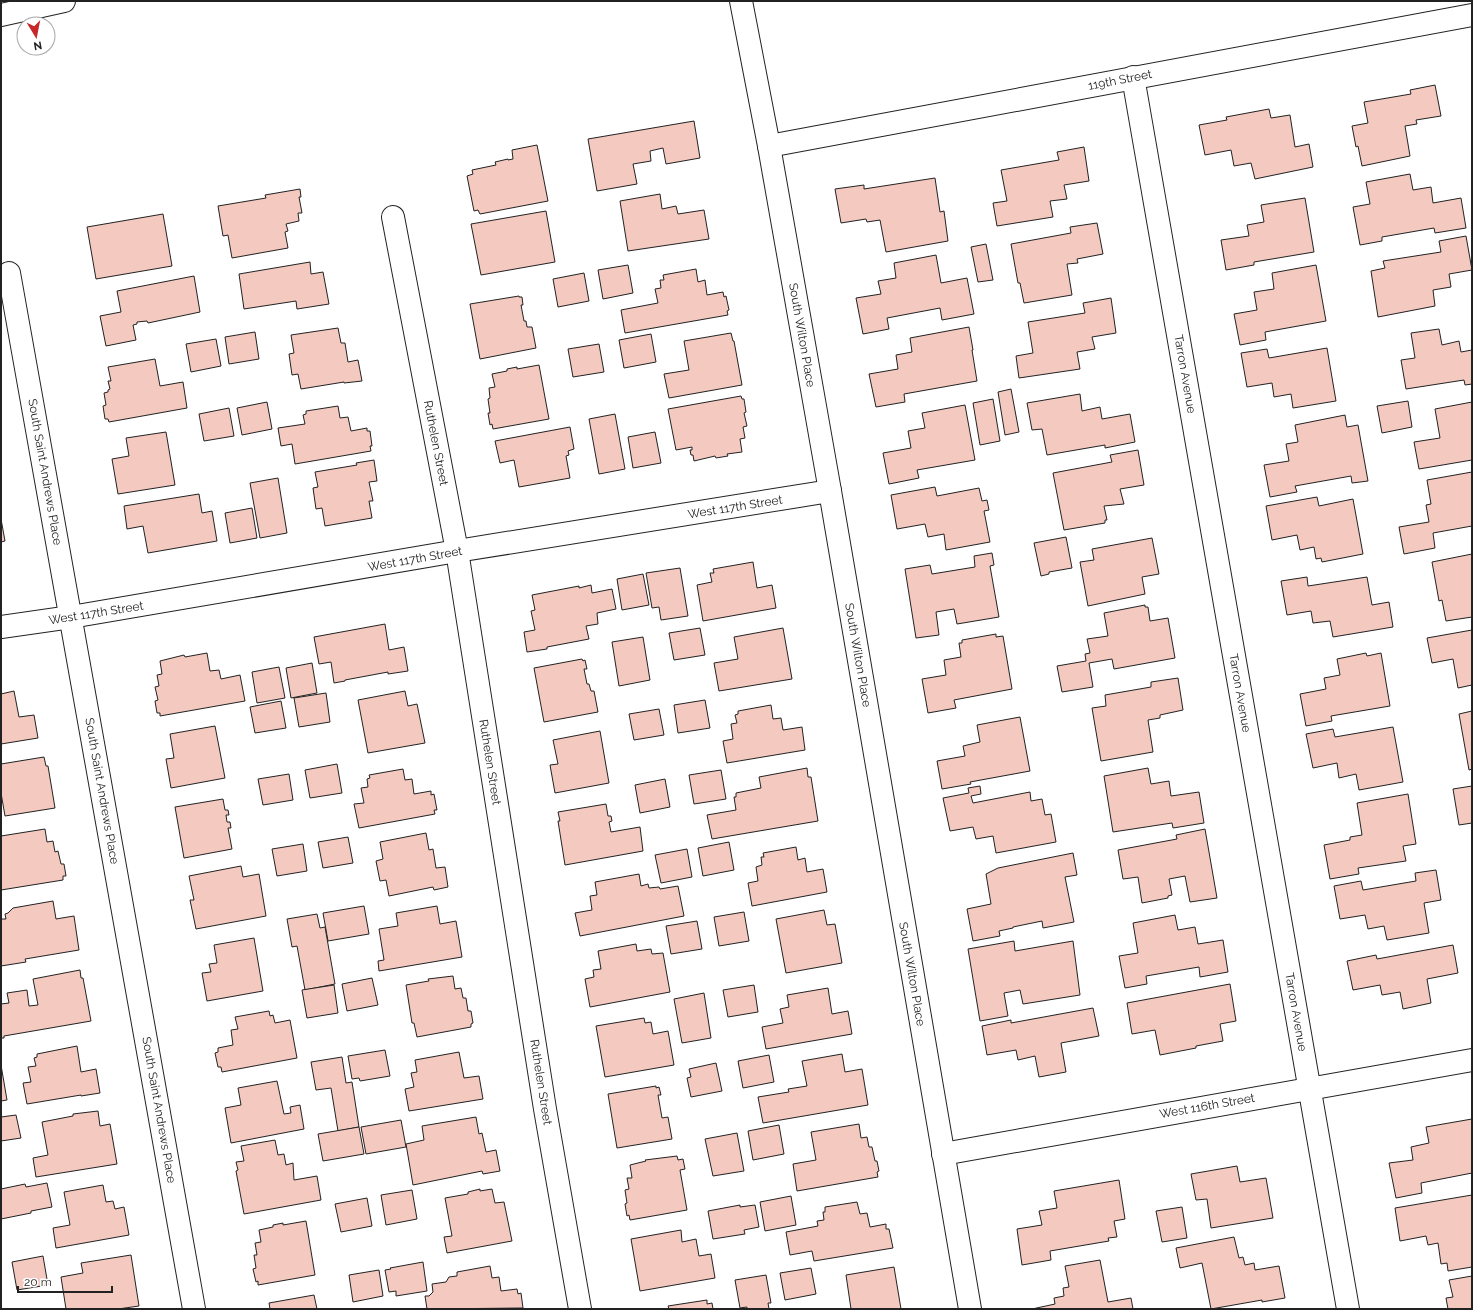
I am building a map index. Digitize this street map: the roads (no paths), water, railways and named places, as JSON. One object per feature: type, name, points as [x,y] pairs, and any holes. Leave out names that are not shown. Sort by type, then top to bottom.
[{"type":"main road","points":[[1,15],[64,1]]},
{"type":"main road","name":"South Wilton Place","points":[[741,1],[769,146],[830,492],[970,1309]]},
{"type":"main road","name":"119th Street","points":[[769,146],[1472,15]]},
{"type":"main road","name":"Tarron Avenue","points":[[1133,77],[1348,1309]]},
{"type":"main road","name":"Ruthelen Street","points":[[393,217],[457,551],[545,1109],[580,1309]]},
{"type":"main road","name":"South Saint Andrews Place","points":[[9,273],[194,1309]]},
{"type":"main road","name":"West 117th Street","points":[[1,627],[71,617],[457,551],[830,492]]},
{"type":"main road","name":"West 116th Street","points":[[943,1154],[1472,1060]]}]
